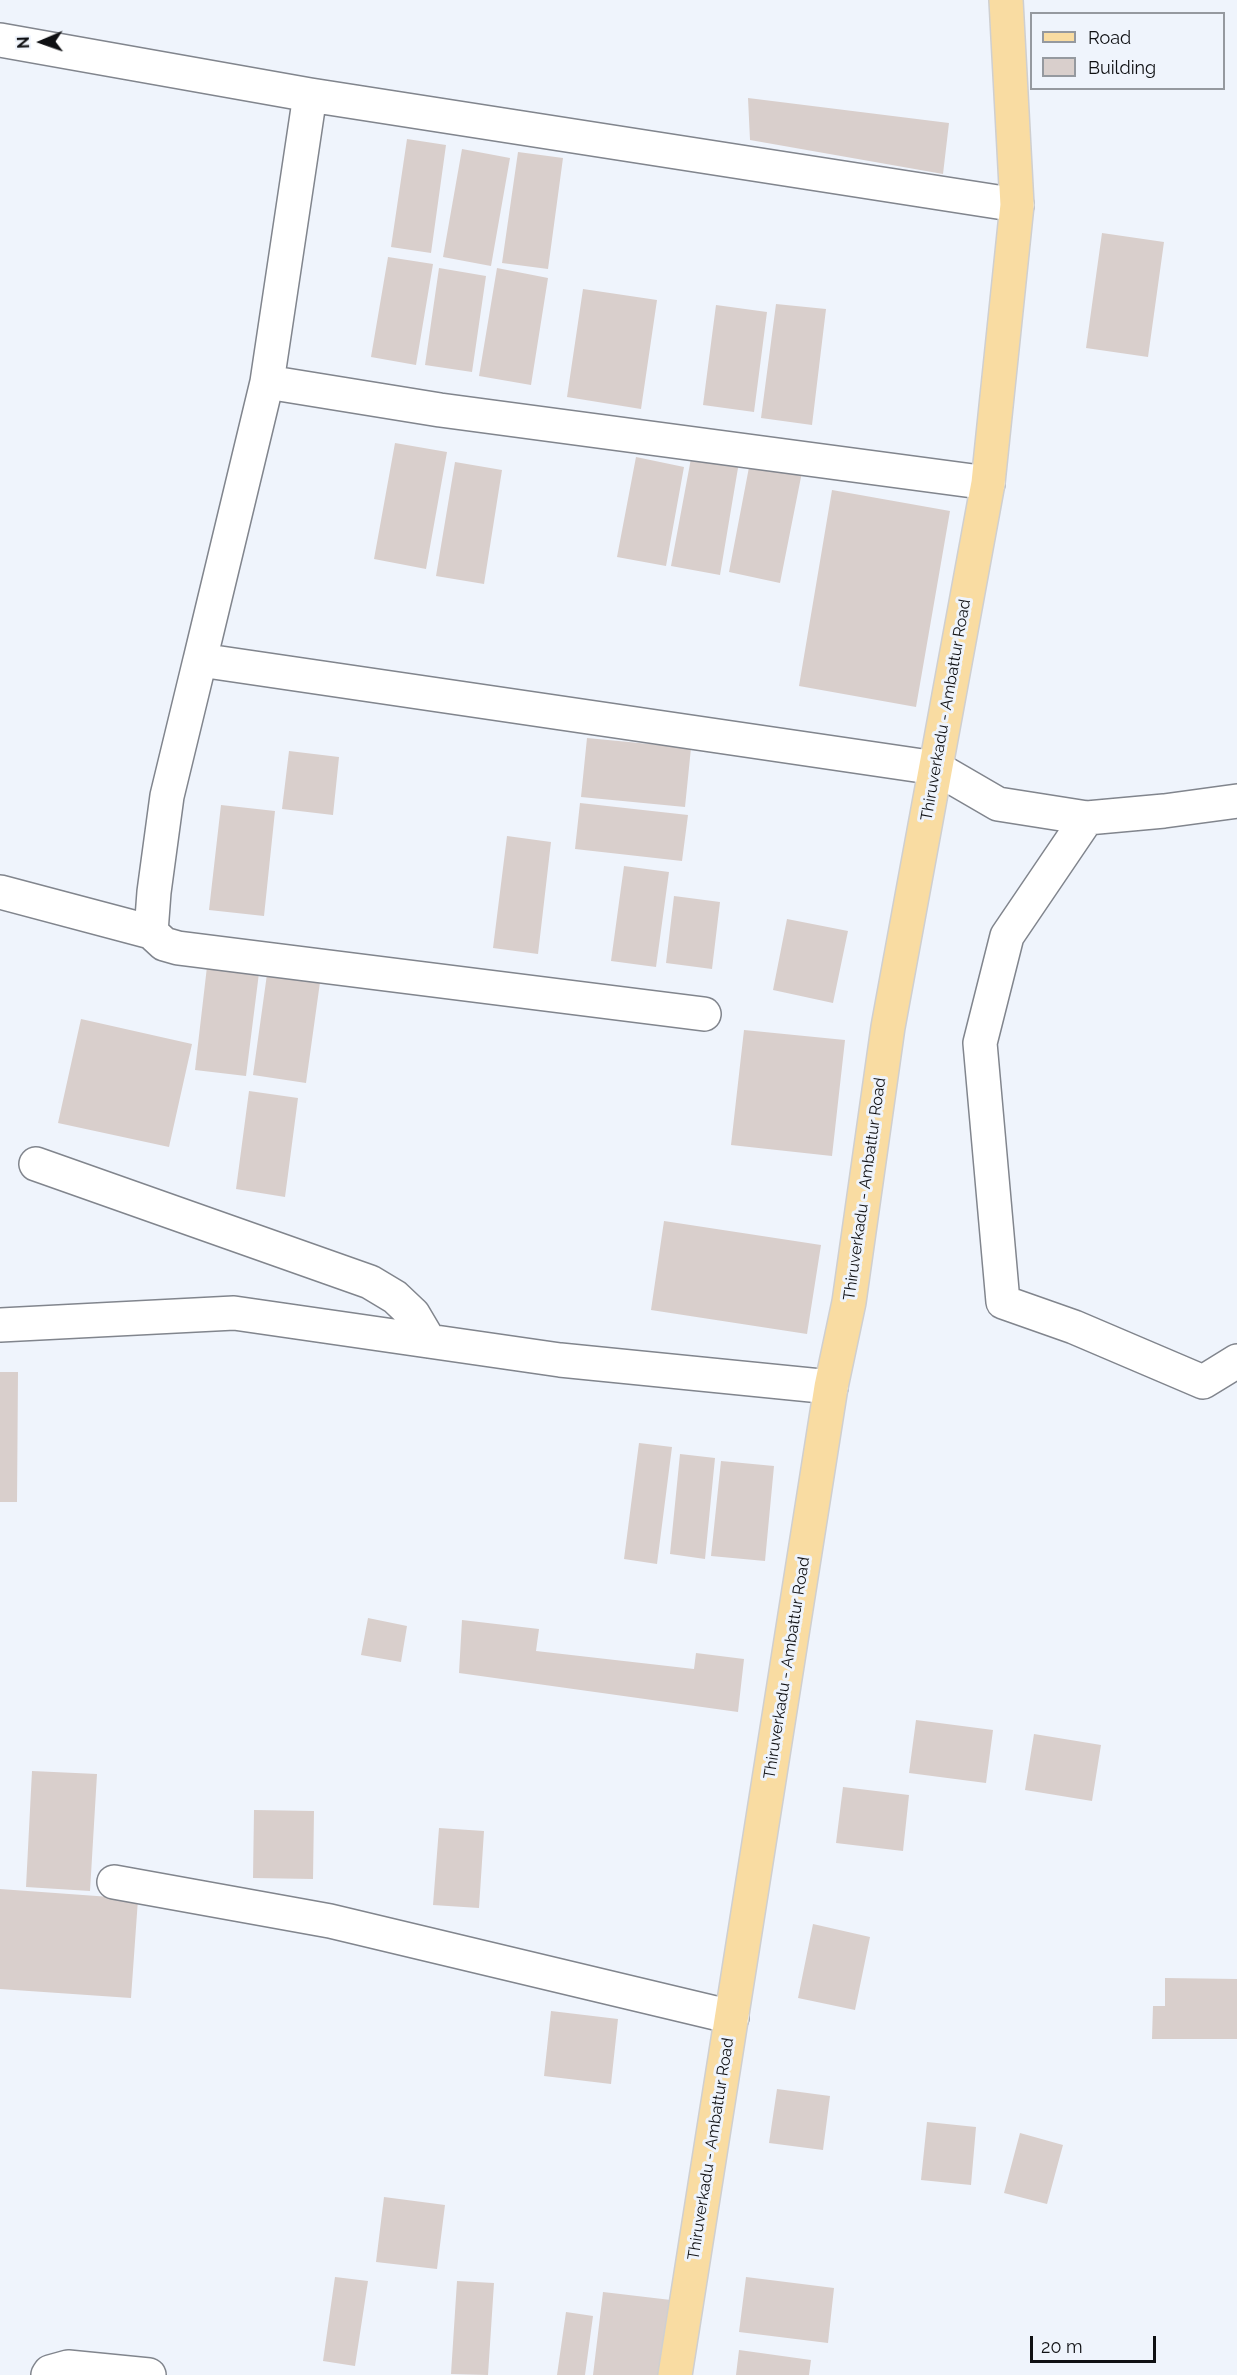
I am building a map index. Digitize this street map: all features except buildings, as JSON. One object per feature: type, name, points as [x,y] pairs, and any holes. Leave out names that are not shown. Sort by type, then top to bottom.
[{"type":"main road","name":"Thiruverkadu - Ambattur Road","points":[[675,2375],[831,1387],[849,1302],[888,1027],[988,483],[1017,204],[1006,0]]},
{"type":"street","points":[[0,40],[310,95],[1017,204]]},
{"type":"street","points":[[151,932],[167,796],[267,382],[310,95]]},
{"type":"street","points":[[267,382],[440,410],[988,483]]},
{"type":"street","points":[[200,660],[936,768],[998,804],[1087,818],[1237,801]]},
{"type":"street","points":[[1087,818],[1007,936],[980,1043],[1003,1302],[1074,1327],[1203,1382],[1237,1362]]},
{"type":"street","points":[[0,892],[151,932],[164,944],[178,948],[704,1014]]},
{"type":"street","points":[[36,1164],[370,1282],[395,1297],[413,1314],[429,1341]]},
{"type":"street","points":[[0,1325],[234,1313],[560,1360],[831,1387]]},
{"type":"street","points":[[114,1882],[330,1921],[732,2017]]},
{"type":"street","points":[[48,2375],[50,2372],[68,2367],[149,2375]]}]
